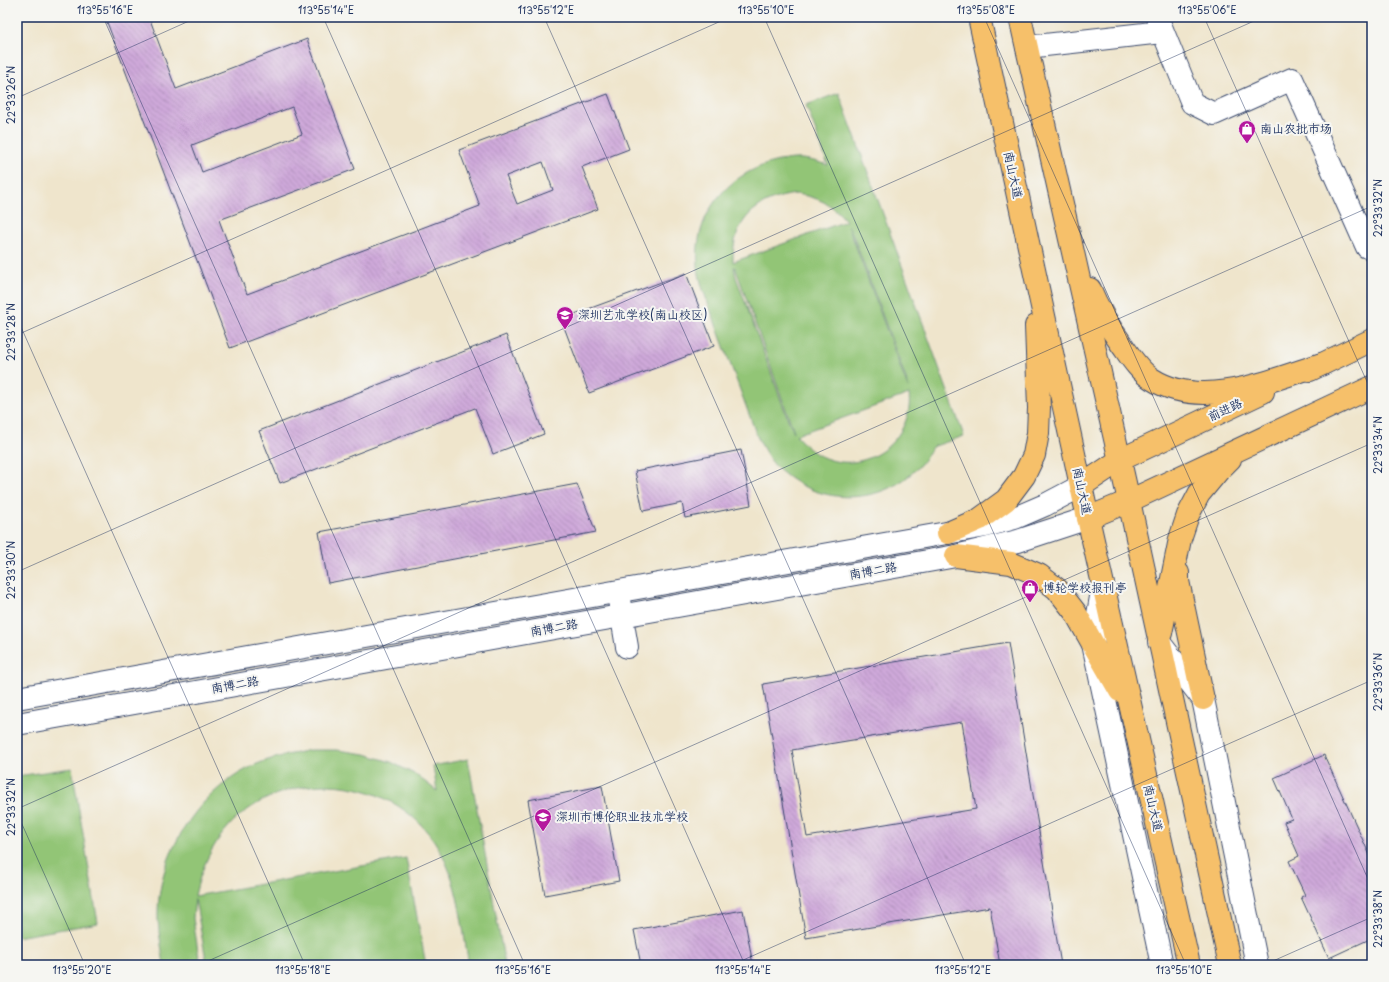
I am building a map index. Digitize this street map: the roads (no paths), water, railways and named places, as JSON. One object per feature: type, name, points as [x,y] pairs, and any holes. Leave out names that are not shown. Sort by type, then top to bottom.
[{"type":"main road","name":"南山大道","points":[[979,17],[1088,518],[1189,965]]},
{"type":"main road","points":[[1020,17],[1120,460],[1230,965]]},
{"type":"main road","points":[[1025,17],[1027,47]]},
{"type":"main road","points":[[1072,247],[1095,302],[1116,337],[1135,362],[1151,378],[1172,389],[1200,393],[1239,389],[1322,364]]},
{"type":"main road","points":[[948,533],[980,519],[1006,500],[1024,476],[1034,455],[1038,433],[1039,408],[1033,265]]},
{"type":"main road","name":"前进路","points":[[1081,486],[1120,460],[1372,340]]},
{"type":"main road","points":[[1088,518],[1129,501],[1372,388]]},
{"type":"main road","points":[[1159,642],[1180,539],[1186,521],[1199,494],[1218,471],[1241,449]]},
{"type":"main road","points":[[956,556],[1010,563],[1039,575],[1057,590],[1076,612],[1092,644],[1131,708]]},
{"type":"main road","points":[[1177,558],[1178,581],[1203,699]]},
{"type":"street","points":[[1027,47],[1160,24],[1192,103],[1214,114],[1292,79],[1367,247],[1372,245]]},
{"type":"street","name":"南博二路","points":[[17,698],[986,526],[1015,518],[1045,505],[1081,486]]},
{"type":"street","name":"南博二路","points":[[17,724],[956,556],[1018,541],[1088,518]]},
{"type":"street","points":[[1103,585],[1092,644],[1162,965]]},
{"type":"street","points":[[618,591],[627,647]]},
{"type":"street","points":[[1159,642],[1203,699],[1257,965]]},
{"type":"place","name":"南山农批市场","points":[[1247,144]]},
{"type":"place","name":"深圳艺术学校(南山校区)","points":[[565,330]]},
{"type":"place","name":"博轮学校报刊亭","points":[[1030,603]]},
{"type":"place","name":"深圳市博伦职业技术学校","points":[[543,832]]}]
